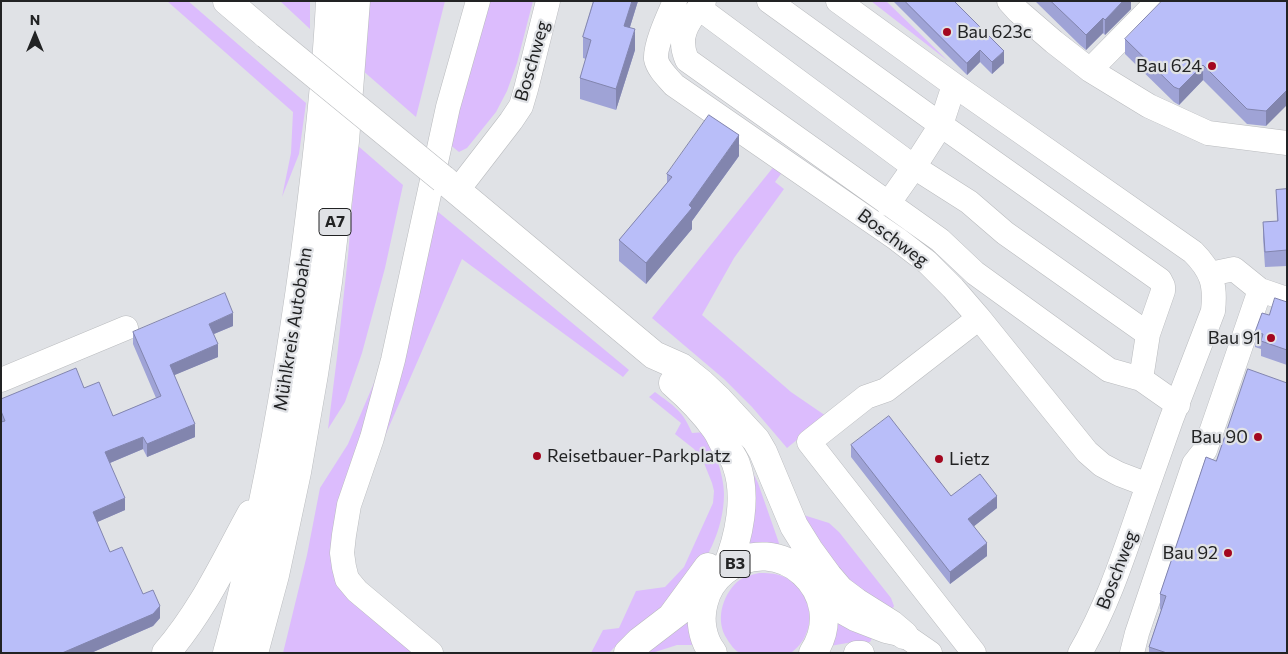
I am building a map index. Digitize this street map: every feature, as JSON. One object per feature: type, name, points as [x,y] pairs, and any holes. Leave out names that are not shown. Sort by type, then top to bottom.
[{"type":"main road","points":[[227,1],[654,355],[681,367],[719,400],[756,440],[794,526],[828,576],[840,590],[904,634]]},
{"type":"main road","name":"Mühlkreis Autobahn","points":[[227,653],[267,484],[290,357],[308,227],[328,42],[330,1]]},
{"type":"main road","name":"Mühlkreis Autobahn","points":[[254,653],[275,575],[303,441],[328,282],[345,141],[356,1]]},
{"type":"main road","points":[[654,355],[670,379],[702,410],[736,462],[741,493],[740,523],[736,542],[726,569]]},
{"type":"main road","points":[[734,417],[764,484],[782,531],[804,573]]},
{"type":"main road","points":[[704,585],[727,520],[730,493],[723,442]]},
{"type":"main road","points":[[166,653],[180,637],[205,600],[267,484]]},
{"type":"main road","name":"B3","points":[[628,653],[672,616],[704,585],[716,579],[726,569],[742,560],[756,557],[780,559],[787,562],[804,573],[813,583],[820,597],[824,614],[819,643],[813,653]]},
{"type":"main road","name":"B3","points":[[704,585],[702,620],[704,636],[713,653]]},
{"type":"street","points":[[431,653],[357,591],[347,579],[342,553],[349,505],[372,438],[392,360],[448,107],[478,1]]},
{"type":"street","name":"Boschweg","points":[[450,185],[511,121],[521,106],[548,1]]},
{"type":"street","name":"Boschweg","points":[[675,1],[658,45],[656,59],[663,73],[674,85],[898,239],[927,262],[979,318],[1087,452],[1102,465],[1148,485]]},
{"type":"street","points":[[769,1],[1160,280],[1163,291],[1148,334],[1141,379]]},
{"type":"street","name":"Boschweg","points":[[838,1],[954,85],[1193,252],[1203,261],[1210,274],[1214,285],[1212,311],[1110,592],[1094,628],[1080,653]]},
{"type":"street","points":[[1009,1],[1054,42],[1090,70],[1149,106],[1208,133],[1287,143]]},
{"type":"street","points":[[1090,70],[1158,1]]},
{"type":"street","points":[[1148,334],[1006,233],[969,202],[914,167],[701,5],[686,27],[683,36],[682,46],[687,60],[940,240],[975,273],[1109,370],[1141,379],[1178,405]]},
{"type":"street","points":[[888,204],[941,125],[954,85]]},
{"type":"street","points":[[1210,274],[1234,270],[1260,290],[1287,299]]},
{"type":"street","points":[[1132,653],[1194,464],[1205,450],[1260,290]]},
{"type":"street","points":[[974,653],[809,442],[866,398],[886,390],[979,318]]},
{"type":"street","points":[[1,380],[126,328]]},
{"type":"street","points":[[820,597],[855,619],[886,631],[904,634],[930,653]]},
{"type":"street","points":[[856,653],[862,653]]},
{"type":"shaded area","points":[[167,1],[188,1],[306,103],[299,154],[282,197],[291,153],[293,112]]},
{"type":"shaded area","points":[[280,1],[310,1],[310,29]]},
{"type":"shaded area","points":[[368,1],[445,1],[416,117],[362,70]]},
{"type":"shaded area","points":[[485,1],[533,1],[517,63],[507,91],[496,112],[467,148],[459,152],[449,144]]},
{"type":"shaded area","points":[[871,1],[886,1],[948,61]]},
{"type":"shaded area","points":[[357,145],[403,185],[385,268],[362,353],[345,402],[328,429],[348,256]]},
{"type":"shaded area","points":[[775,165],[783,171],[775,182],[784,189],[734,258],[702,315],[791,392],[826,416],[787,448],[752,407],[724,379],[652,318]]},
{"type":"shaded area","points":[[431,206],[629,370],[623,377],[462,259],[365,482]]},
{"type":"shaded area","points":[[397,305],[334,564],[422,653],[283,653],[307,555],[320,488],[348,444],[376,378]]},
{"type":"shaded area","points":[[655,392],[677,410],[685,419],[692,433],[706,432],[722,479],[724,494],[721,520],[706,558],[681,590],[626,636],[609,653],[591,653],[603,630],[619,628],[636,591],[665,587],[684,567],[713,503],[714,491],[704,463],[694,449],[675,434],[681,423],[649,397]]},
{"type":"shaded area","points":[[739,445],[758,483],[780,546],[761,544],[743,549]]},
{"type":"shaded area","points":[[797,513],[829,523],[839,532],[891,598],[894,606],[890,613],[848,584]]},
{"type":"shaded area","points":[[759,573],[776,574],[790,580],[802,592],[806,600],[810,617],[809,626],[803,640],[791,653],[740,653],[731,645],[723,632],[721,617],[727,594],[739,580]]},
{"type":"shaded area","points":[[693,617],[698,645],[677,645],[652,653],[644,653]]},
{"type":"shaded area","points":[[837,621],[874,635],[870,642],[853,642],[830,646],[837,630]]},
{"type":"building","points":[[594,1],[632,1],[624,26],[635,29],[616,89],[580,78],[591,40],[583,37]]},
{"type":"building","name":"Bau 623c","points":[[905,1],[954,1],[1004,51],[992,62],[980,50],[967,63]]},
{"type":"building","points":[[1051,1],[1123,1],[1105,20],[1103,18],[1086,35]]},
{"type":"building","name":"Bau 624","points":[[1162,1],[1287,1],[1287,90],[1266,111],[1247,109],[1203,65],[1179,89],[1174,87],[1125,39]]},
{"type":"building","points":[[709,115],[739,135],[689,205],[692,208],[646,263],[619,240],[672,177],[667,174]]},
{"type":"building","points":[[1287,189],[1287,250],[1265,252],[1263,222],[1278,221],[1276,190]]},
{"type":"building","points":[[225,293],[233,313],[209,324],[218,344],[170,365],[195,424],[147,444],[143,437],[105,452],[125,498],[93,512],[110,552],[122,547],[143,594],[153,590],[160,606],[153,614],[62,653],[1,653],[1,422],[5,421],[1,411],[1,399],[76,368],[84,388],[99,382],[113,416],[161,396],[133,332]]},
{"type":"building","points":[[1275,298],[1287,302],[1287,350],[1261,341],[1263,334],[1255,332],[1262,313],[1269,315]]},
{"type":"building","name":"Bau 92","points":[[1248,369],[1287,383],[1287,653],[1167,653],[1149,647],[1166,596],[1160,594],[1206,457],[1216,461]]},
{"type":"building","points":[[889,416],[951,496],[980,474],[997,496],[968,519],[987,543],[950,572],[851,445]]},
{"type":"place","name":"Bau 623c","points":[[947,32]]},
{"type":"place","name":"Bau 624","points":[[1212,66]]},
{"type":"place","name":"Bau 91","points":[[1271,338]]},
{"type":"place","name":"Bau 90","points":[[1258,437]]},
{"type":"place","name":"Reisetbauer-Parkplatz","points":[[537,456]]},
{"type":"place","name":"Lietz","points":[[939,459]]},
{"type":"place","name":"Bau 92","points":[[1228,553]]}]
